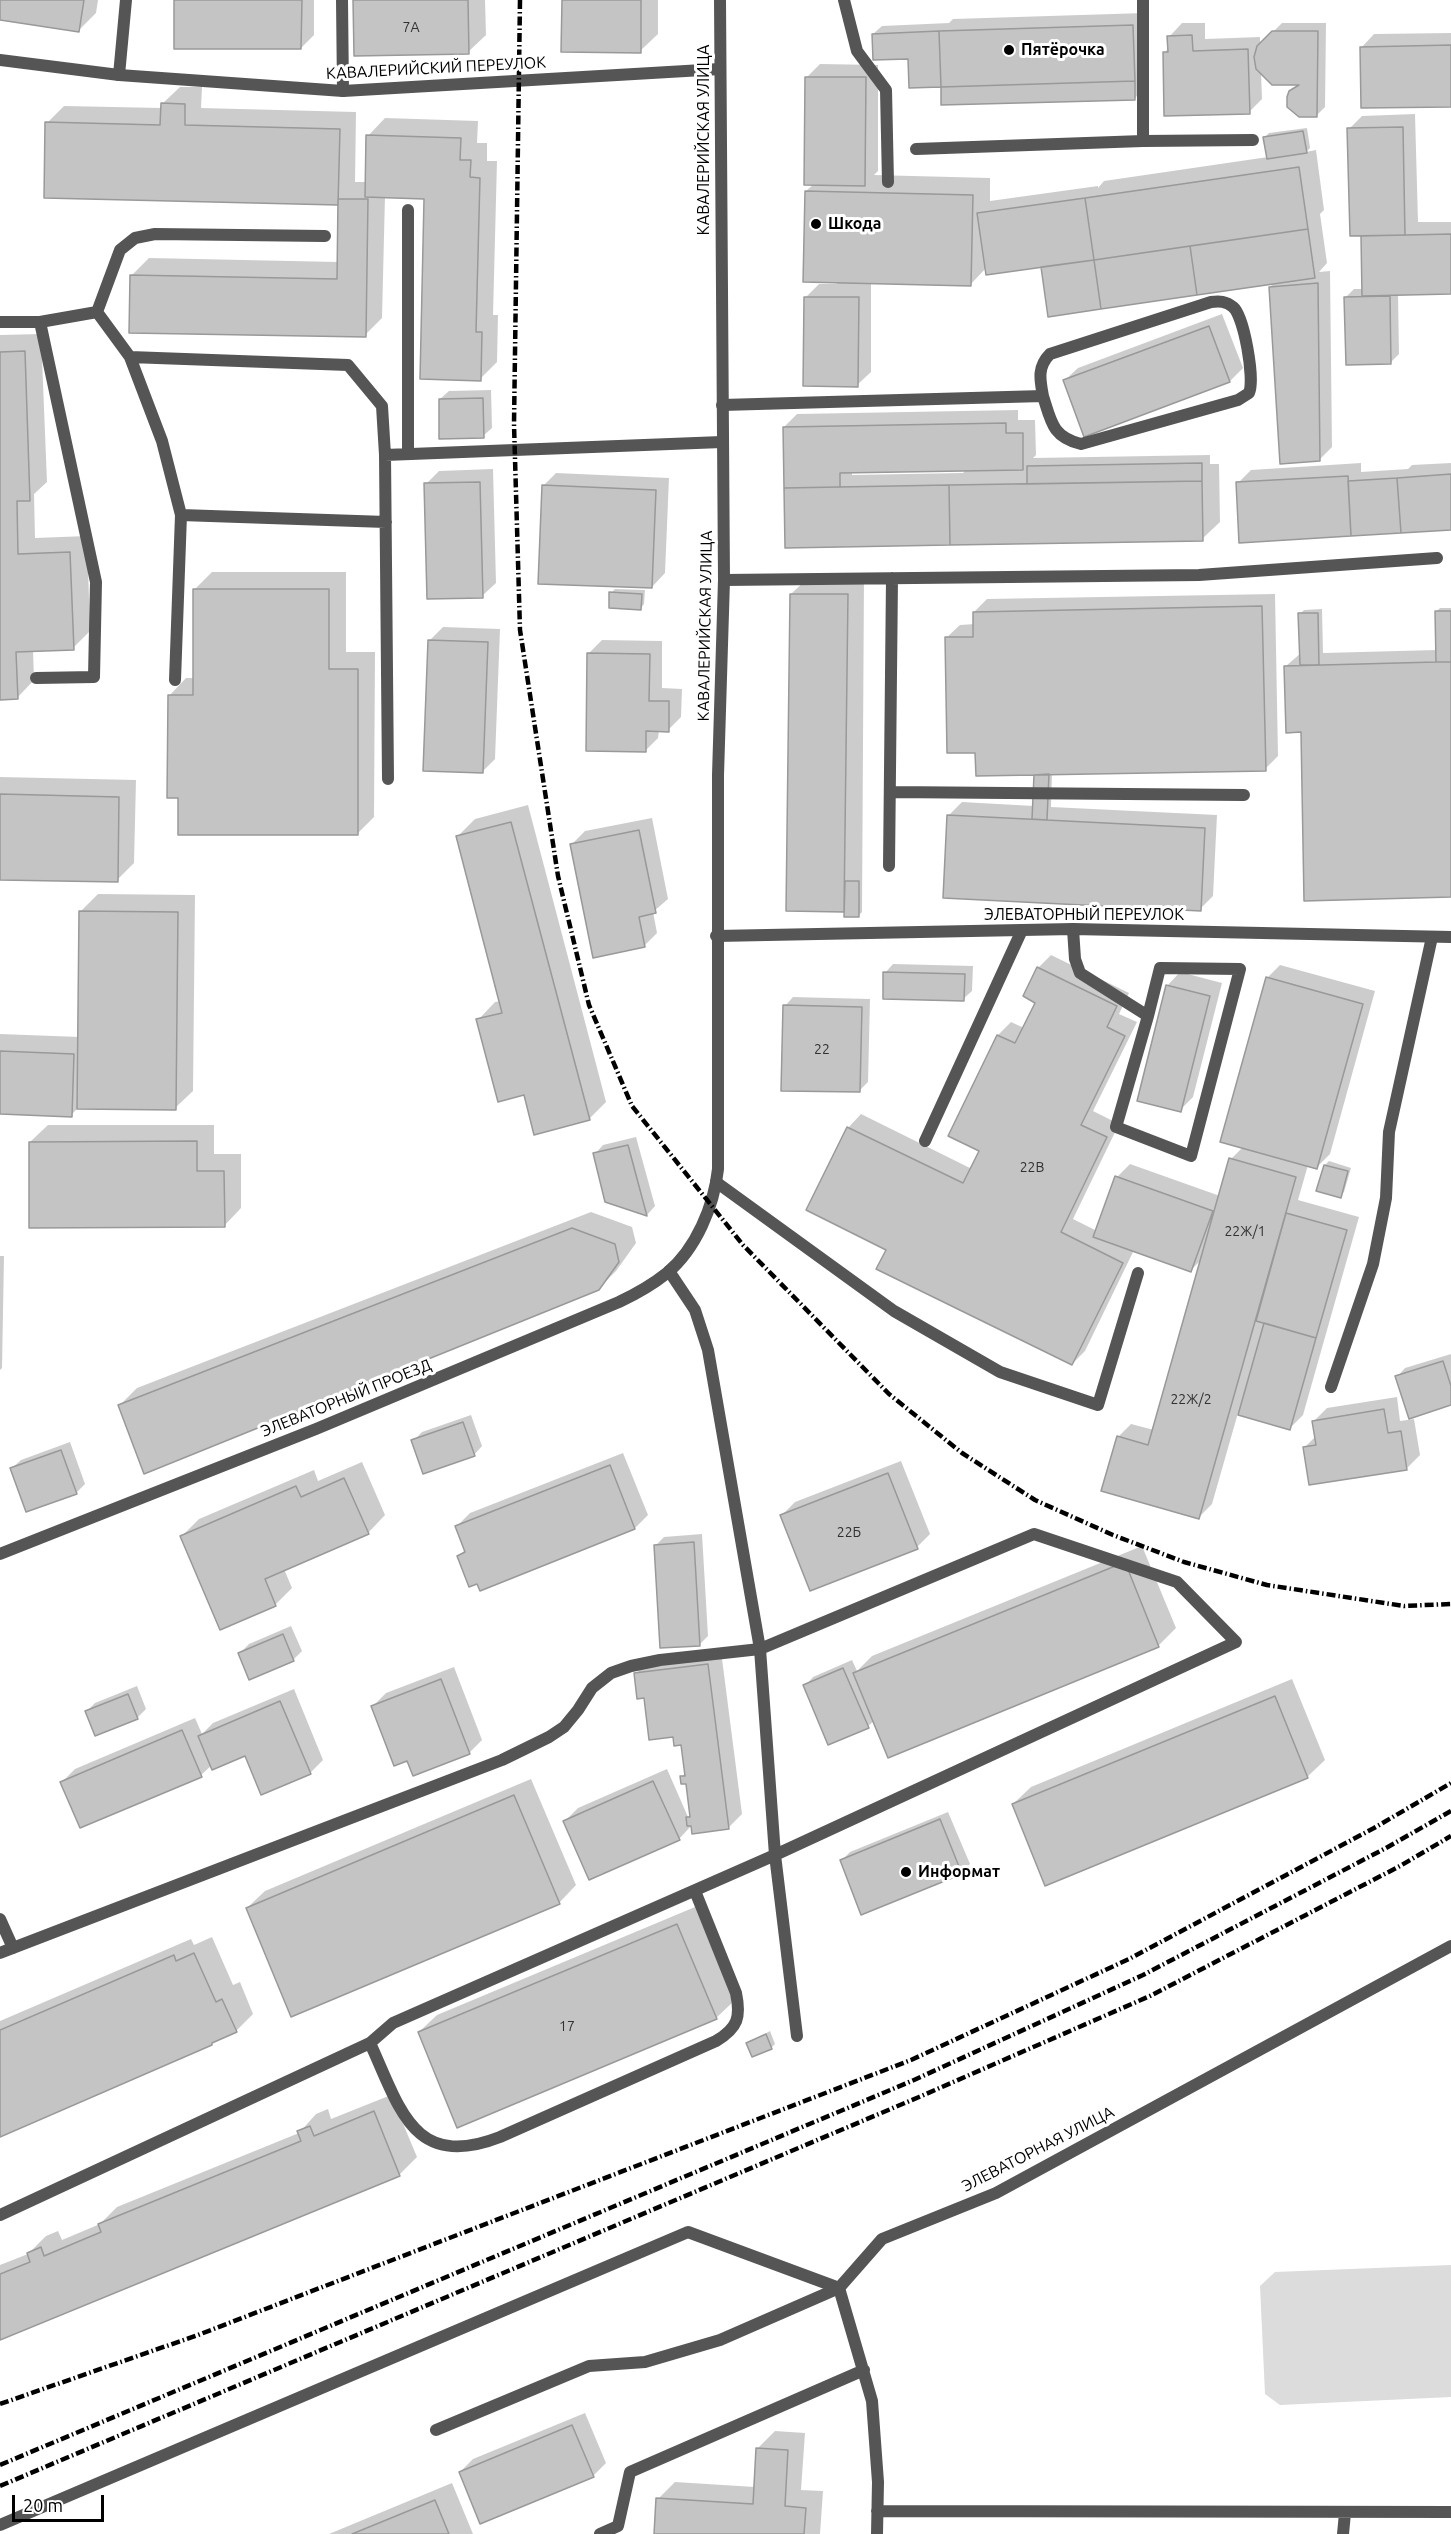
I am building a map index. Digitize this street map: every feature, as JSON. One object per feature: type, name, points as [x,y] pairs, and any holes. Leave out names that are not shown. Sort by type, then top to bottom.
[{"type":"street","points":[[119,75],[126,0]]},
{"type":"street","points":[[342,0],[343,92]]},
{"type":"street","name":"КАВАЛЕРИЙСКАЯ УЛИЦА","points":[[689,1246],[704,1220],[716,1182],[718,775],[724,580],[720,0]]},
{"type":"street","points":[[844,0],[857,51],[886,90],[888,182]]},
{"type":"street","points":[[1143,0],[1143,141]]},
{"type":"street","name":"КАВАЛЕРИЙСКИЙ ПЕРЕУЛОК","points":[[0,60],[119,75],[343,92],[720,69]]},
{"type":"street","points":[[916,149],[1143,141],[1252,140]]},
{"type":"street","points":[[408,210],[408,454]]},
{"type":"street","points":[[97,312],[120,250],[135,238],[155,234],[325,236]]},
{"type":"street","points":[[1211,302],[1226,303],[1239,314],[1252,376],[1249,393],[1238,400],[1081,444],[1068,441],[1053,426],[1043,396],[1039,377],[1041,366],[1050,354],[1211,302]]},
{"type":"street","points":[[0,322],[40,322],[97,312]]},
{"type":"street","points":[[97,312],[130,357],[162,441],[181,515],[175,680]]},
{"type":"street","points":[[36,678],[94,677],[96,582],[40,322]]},
{"type":"street","points":[[130,357],[348,365],[382,406],[385,455],[388,779]]},
{"type":"street","points":[[722,405],[1043,396]]},
{"type":"street","points":[[385,455],[722,442]]},
{"type":"street","points":[[181,515],[386,522]]},
{"type":"street","points":[[724,580],[1199,576],[1437,558]]},
{"type":"street","points":[[890,866],[892,579]]},
{"type":"street","points":[[890,792],[1244,795]]},
{"type":"street","points":[[1073,929],[1080,973],[1148,1016]]},
{"type":"street","name":"ЭЛЕВАТОРНЫЙ ПЕРЕУЛОК","points":[[716,936],[1073,929],[1451,937]]},
{"type":"street","points":[[925,1141],[1022,930]]},
{"type":"street","points":[[1330,1387],[1373,1264],[1386,1198],[1389,1132],[1432,937]]},
{"type":"street","points":[[1160,968],[1240,969],[1191,1156],[1116,1127],[1148,1016],[1160,968]]},
{"type":"street","points":[[716,1182],[894,1311],[1000,1372],[1098,1405],[1138,1274]]},
{"type":"street","name":"ЭЛЕВАТОРНЫЙ ПРОЕЗД","points":[[0,1554],[316,1429],[619,1302],[644,1289],[669,1271],[689,1246]]},
{"type":"street","points":[[669,1271],[695,1310],[708,1350],[760,1649],[775,1855],[797,2036]]},
{"type":"street","points":[[0,1953],[502,1760],[549,1737],[564,1726],[592,1688],[611,1673],[660,1660],[760,1649],[1034,1534],[1177,1582],[1236,1642],[775,1855],[393,2023],[370,2043],[0,2216]]},
{"type":"street","points":[[370,2043],[403,2114],[417,2132],[433,2143],[450,2147],[482,2144],[500,2137],[716,2041],[733,2028],[737,2019],[738,2007],[736,1993],[695,1891]]},
{"type":"street","points":[[0,1919],[13,1948]]},
{"type":"street","name":"ЭЛЕВАТОРНАЯ УЛИЦА","points":[[435,2430],[589,2366],[645,2362],[720,2340],[839,2289],[882,2239],[996,2193],[1451,1946]]},
{"type":"street","points":[[0,2525],[688,2232],[839,2289],[872,2401],[878,2482],[877,2534]]},
{"type":"street","points":[[600,2534],[618,2526],[630,2472],[864,2370]]},
{"type":"street","points":[[878,2511],[1451,2512]]},
{"type":"street","points":[[1343,2534],[1345,2513]]},
{"type":"shaded area","points":[[1451,2265],[1451,2397],[1280,2405],[1265,2394],[1260,2286],[1275,2272]]},
{"type":"building","points":[[0,0],[84,0],[79,32],[0,20]]},
{"type":"building","points":[[174,0],[302,0],[301,49],[174,49]]},
{"type":"building","points":[[353,0],[468,0],[469,54],[354,56]]},
{"type":"building","points":[[562,0],[641,0],[641,53],[561,52]]},
{"type":"building","points":[[1133,25],[1135,81],[941,87],[939,31]]},
{"type":"building","points":[[939,31],[941,87],[909,88],[908,59],[873,60],[872,34]]},
{"type":"building","points":[[1272,31],[1318,31],[1317,117],[1299,117],[1287,107],[1289,91],[1299,85],[1272,85],[1256,69],[1254,57],[1257,46]]},
{"type":"building","points":[[1192,35],[1193,51],[1248,49],[1250,114],[1164,116],[1163,52],[1168,52],[1167,36]]},
{"type":"building","points":[[1451,45],[1451,107],[1361,108],[1360,47]]},
{"type":"building","points":[[805,77],[866,77],[865,186],[804,185]]},
{"type":"building","points":[[1135,81],[1135,100],[941,105],[941,87]]},
{"type":"building","points":[[161,103],[185,104],[185,125],[340,129],[338,205],[44,198],[45,122],[160,125]]},
{"type":"building","points":[[1403,127],[1405,235],[1350,236],[1347,128]]},
{"type":"building","points":[[1303,131],[1307,153],[1267,159],[1263,137]]},
{"type":"building","points":[[366,135],[461,138],[460,160],[471,160],[470,177],[480,178],[476,332],[482,332],[481,381],[420,379],[424,199],[365,197]]},
{"type":"building","points":[[1299,167],[1308,229],[1094,260],[1085,198]]},
{"type":"building","points":[[805,191],[973,195],[971,286],[803,282]]},
{"type":"building","points":[[1085,198],[1094,260],[986,275],[977,213]]},
{"type":"building","points":[[338,199],[368,199],[366,337],[129,333],[130,275],[337,279]]},
{"type":"building","points":[[1308,229],[1315,278],[1197,295],[1190,246]]},
{"type":"building","points":[[1451,234],[1451,294],[1362,296],[1361,236]]},
{"type":"building","points":[[1190,246],[1197,295],[1101,309],[1094,260]]},
{"type":"building","points":[[1094,260],[1101,309],[1048,317],[1041,267]]},
{"type":"building","points":[[1318,283],[1320,461],[1280,464],[1269,287]]},
{"type":"building","points":[[1390,296],[1391,364],[1346,365],[1344,297]]},
{"type":"building","points":[[804,297],[859,297],[858,387],[803,386]]},
{"type":"building","points":[[1209,326],[1230,382],[1084,437],[1063,380]]},
{"type":"building","points":[[25,351],[30,501],[17,501],[18,554],[70,552],[74,650],[16,652],[18,699],[0,700],[0,352]]},
{"type":"building","points":[[483,398],[484,438],[439,439],[439,399]]},
{"type":"building","points":[[1006,423],[1006,433],[1023,433],[1023,470],[840,473],[840,487],[784,488],[783,427]]},
{"type":"building","points":[[1202,463],[1202,481],[1027,484],[1027,466]]},
{"type":"building","points":[[1451,474],[1451,530],[1401,533],[1397,478]]},
{"type":"building","points":[[1348,476],[1351,536],[1239,543],[1236,482]]},
{"type":"building","points":[[1397,478],[1401,533],[1351,536],[1348,481]]},
{"type":"building","points":[[1202,481],[1203,541],[950,545],[949,485]]},
{"type":"building","points":[[480,482],[483,598],[427,599],[424,483]]},
{"type":"building","points":[[542,485],[656,490],[652,588],[538,584]]},
{"type":"building","points":[[949,485],[950,545],[785,548],[784,488]]},
{"type":"building","points":[[193,589],[329,589],[329,669],[358,669],[358,835],[178,835],[178,798],[167,798],[168,695],[193,695]]},
{"type":"building","points":[[609,592],[642,594],[641,610],[609,608]]},
{"type":"building","points":[[790,594],[848,594],[844,912],[786,911]]},
{"type":"building","points":[[1262,606],[1266,771],[976,776],[975,753],[947,753],[945,637],[973,637],[973,612]]},
{"type":"building","points":[[1435,611],[1451,611],[1451,662],[1436,662]]},
{"type":"building","points":[[1298,613],[1318,613],[1319,665],[1300,665]]},
{"type":"building","points":[[428,640],[488,642],[483,773],[423,771]]},
{"type":"building","points":[[587,653],[650,654],[649,701],[669,701],[669,732],[646,731],[646,752],[586,751]]},
{"type":"building","points":[[1451,662],[1451,897],[1304,901],[1301,732],[1286,733],[1284,666]]},
{"type":"building","points":[[1049,774],[1047,820],[1032,819],[1034,775]]},
{"type":"building","points":[[0,794],[119,797],[118,882],[0,880]]},
{"type":"building","points":[[947,815],[1205,828],[1201,911],[943,898]]},
{"type":"building","points":[[511,822],[590,1120],[534,1135],[524,1095],[498,1102],[476,1019],[502,1013],[456,836]]},
{"type":"building","points":[[639,830],[656,913],[639,917],[645,947],[593,958],[570,844]]},
{"type":"building","points":[[845,881],[859,881],[859,917],[844,917]]},
{"type":"building","points":[[79,911],[178,912],[176,1110],[77,1109]]},
{"type":"building","points":[[1037,967],[1117,1006],[1107,1027],[1125,1036],[1081,1125],[1107,1137],[1061,1232],[1123,1263],[1072,1365],[876,1269],[886,1250],[806,1210],[847,1127],[963,1183],[979,1151],[948,1136],[997,1035],[1015,1043],[1035,1003],[1023,996]]},
{"type":"building","points":[[883,972],[965,974],[964,1001],[883,999]]},
{"type":"building","points":[[1266,977],[1363,1004],[1317,1169],[1220,1142]]},
{"type":"building","points":[[1166,985],[1210,996],[1181,1112],[1137,1101]]},
{"type":"building","points":[[783,1005],[862,1007],[860,1092],[781,1091]]},
{"type":"building","points":[[0,1051],[74,1054],[72,1117],[0,1114]]},
{"type":"building","points":[[197,1141],[197,1171],[224,1171],[225,1227],[29,1228],[29,1142]]},
{"type":"building","points":[[628,1145],[647,1216],[605,1202],[593,1153]]},
{"type":"building","points":[[1229,1158],[1296,1177],[1199,1519],[1101,1491],[1117,1436],[1148,1445]]},
{"type":"building","points":[[1324,1165],[1348,1171],[1341,1198],[1316,1191]]},
{"type":"building","points":[[1115,1176],[1213,1211],[1191,1272],[1093,1237]]},
{"type":"building","points":[[1286,1213],[1347,1230],[1316,1338],[1256,1321]]},
{"type":"building","points":[[572,1228],[615,1244],[619,1262],[599,1290],[144,1474],[118,1405]]},
{"type":"building","points":[[1264,1323],[1316,1338],[1290,1430],[1238,1415]]},
{"type":"building","points":[[1443,1361],[1451,1386],[1451,1405],[1409,1419],[1395,1376]]},
{"type":"building","points":[[1384,1409],[1388,1433],[1401,1431],[1407,1470],[1309,1485],[1303,1447],[1316,1445],[1312,1421]]},
{"type":"building","points":[[463,1422],[475,1456],[423,1474],[411,1440]]},
{"type":"building","points":[[61,1450],[77,1494],[26,1512],[10,1468]]},
{"type":"building","points":[[610,1465],[635,1529],[480,1591],[477,1584],[469,1587],[457,1556],[465,1552],[455,1526]]},
{"type":"building","points":[[888,1473],[918,1549],[810,1591],[780,1515]]},
{"type":"building","points":[[344,1478],[369,1534],[265,1579],[276,1606],[220,1630],[180,1536],[296,1486],[301,1497]]},
{"type":"building","points":[[694,1542],[700,1646],[660,1648],[654,1545]]},
{"type":"building","points":[[1125,1562],[1159,1647],[888,1758],[853,1673]]},
{"type":"building","points":[[283,1634],[294,1661],[249,1680],[238,1653]]},
{"type":"building","points":[[708,1664],[729,1829],[692,1834],[691,1826],[687,1826],[686,1817],[690,1817],[686,1784],[681,1784],[680,1776],[685,1776],[681,1745],[674,1746],[673,1737],[649,1740],[644,1698],[637,1699],[634,1673]]},
{"type":"building","points":[[843,1668],[869,1728],[828,1745],[803,1685]]},
{"type":"building","points":[[441,1679],[470,1754],[413,1776],[407,1761],[394,1766],[371,1706]]},
{"type":"building","points":[[128,1694],[138,1719],[95,1736],[85,1711]]},
{"type":"building","points":[[1275,1696],[1308,1778],[1045,1886],[1012,1804]]},
{"type":"building","points":[[280,1701],[311,1774],[261,1795],[245,1756],[212,1770],[198,1736]]},
{"type":"building","points":[[182,1730],[202,1777],[80,1828],[60,1782]]},
{"type":"building","points":[[653,1781],[680,1840],[589,1880],[563,1821]]},
{"type":"building","points":[[514,1795],[560,1904],[291,2017],[246,1908]]},
{"type":"building","points":[[940,1819],[962,1874],[861,1915],[840,1860]]},
{"type":"building","points":[[677,1924],[717,2019],[457,2128],[418,2032]]},
{"type":"building","points":[[194,1953],[216,2002],[222,1999],[237,2032],[0,2137],[0,2030],[174,1955],[176,1961]]},
{"type":"building","points":[[766,2034],[772,2049],[752,2057],[746,2043]]},
{"type":"building","points":[[374,2111],[400,2176],[0,2340],[0,2274],[30,2262],[27,2253],[41,2247],[44,2256],[101,2232],[98,2224],[301,2141],[297,2131],[310,2126],[314,2136]]},
{"type":"building","points":[[572,2425],[594,2477],[480,2524],[459,2472]]},
{"type":"building","points":[[756,2448],[788,2450],[785,2506],[806,2508],[804,2534],[654,2534],[656,2498],[753,2504]]},
{"type":"building","points":[[435,2500],[449,2534],[352,2534]]},
{"type":"railway","points":[[520,0],[514,424],[520,630],[558,876],[589,1005],[632,1106],[743,1245],[889,1394],[962,1453],[1035,1500],[1113,1535],[1184,1562],[1267,1585],[1404,1606],[1451,1604]]},
{"type":"railway","points":[[0,2404],[198,2335],[911,2060],[1129,1959],[1374,1828],[1451,1783]]},
{"type":"railway","points":[[0,2465],[914,2080],[1143,1975],[1386,1848],[1451,1811]]},
{"type":"railway","points":[[0,2486],[919,2097],[1150,1996],[1400,1866],[1451,1836]]},
{"type":"place","name":"Пятёрочка","points":[[1009,50]]},
{"type":"place","name":"Шкода","points":[[816,224]]},
{"type":"place","name":"Информат","points":[[906,1872]]}]
